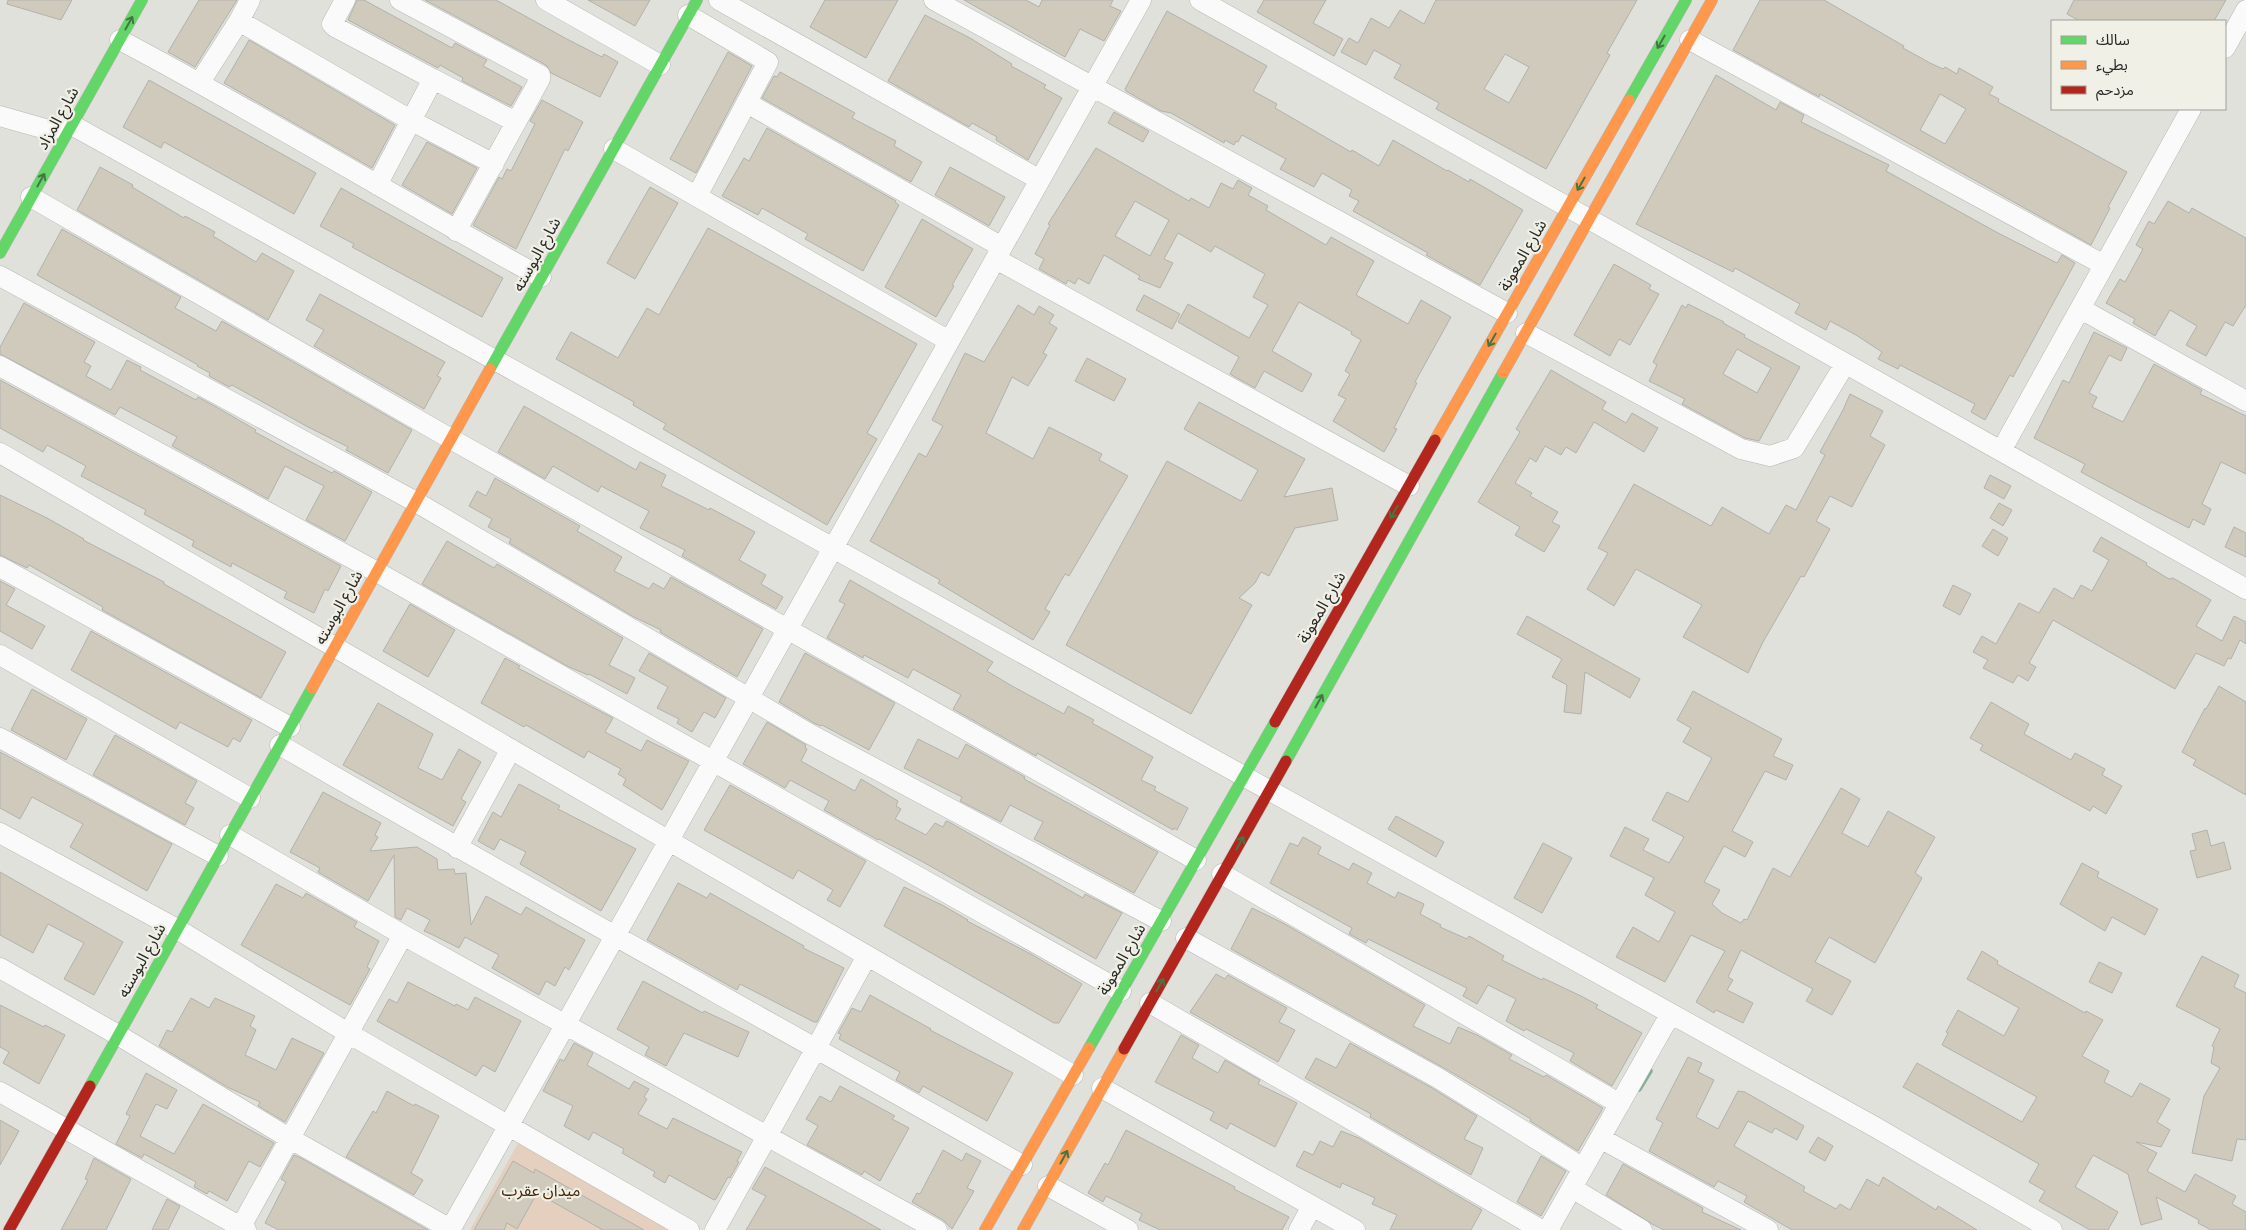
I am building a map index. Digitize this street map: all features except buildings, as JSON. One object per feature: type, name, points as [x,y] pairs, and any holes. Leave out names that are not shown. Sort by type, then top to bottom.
[{"type":"main road","name":"شارع المزاد","points":[[0,253],[31,197],[65,119],[120,40],[142,0]]},
{"type":"main road","name":"شارع المعونة","points":[[985,1230],[1686,0]]},
{"type":"main road","points":[[1023,1230],[1712,0]]},
{"type":"main road","name":"شارع البوسته","points":[[10,1226],[692,8]]},
{"type":"street","points":[[200,82],[239,21],[250,0]]},
{"type":"street","points":[[345,0],[332,24],[335,27],[516,122]]},
{"type":"street","points":[[400,0],[428,6],[540,75],[540,79],[456,231]]},
{"type":"street","points":[[719,0],[1040,180]]},
{"type":"street","points":[[934,0],[1507,313]]},
{"type":"street","points":[[0,968],[118,1035],[289,1138],[450,1229],[1141,0]]},
{"type":"street","points":[[1200,0],[2246,589]]},
{"type":"street","points":[[553,2],[660,65]]},
{"type":"street","points":[[692,8],[768,62],[697,196]]},
{"type":"street","points":[[2226,46],[2246,10]]},
{"type":"street","points":[[239,21],[412,121],[494,164]]},
{"type":"street","points":[[120,40],[200,82],[456,231],[541,277]]},
{"type":"street","points":[[1690,40],[2104,264]]},
{"type":"street","points":[[377,185],[434,79]]},
{"type":"street","points":[[747,103],[999,253],[1409,486]]},
{"type":"street","points":[[2002,451],[2190,110]]},
{"type":"street","points":[[0,116],[47,135],[65,119],[1670,1015],[1875,1127],[2052,1230]]},
{"type":"street","points":[[614,148],[949,341]]},
{"type":"street","points":[[31,197],[451,439],[1196,860]]},
{"type":"street","points":[[0,276],[416,502],[808,733],[1161,921]]},
{"type":"street","points":[[2081,309],[2246,401]]},
{"type":"street","points":[[1526,332],[1740,449],[1770,456],[1794,448],[1845,364]]},
{"type":"street","points":[[0,366],[377,572],[1121,991]]},
{"type":"street","points":[[0,452],[1073,1075]]},
{"type":"street","points":[[0,567],[290,727]]},
{"type":"street","points":[[0,655],[250,798]]},
{"type":"street","points":[[0,738],[218,856]]},
{"type":"street","points":[[280,745],[457,848],[817,1048],[1022,1165]]},
{"type":"street","points":[[457,848],[511,749]]},
{"type":"street","points":[[0,833],[177,929],[348,1033],[689,1230]]},
{"type":"street","points":[[230,835],[403,935],[937,1230]]},
{"type":"street","points":[[1222,874],[1620,1104]]},
{"type":"street","points":[[0,1092],[242,1229],[289,1138],[403,935]]},
{"type":"street","points":[[1186,938],[1438,1078],[1583,1168]]},
{"type":"street","points":[[715,1230],[868,956]]},
{"type":"street","points":[[1150,1003],[1541,1230]]},
{"type":"street","points":[[1548,1230],[1670,1015]]},
{"type":"street","points":[[1102,1088],[1355,1230]]},
{"type":"street","points":[[1600,1138],[1768,1230]]},
{"type":"street","points":[[1048,1186],[1128,1230]]},
{"type":"street","points":[[1572,1188],[1642,1230]]},
{"type":"street","points":[[1299,1230],[1312,1206]]},
{"type":"green space","name":"ميدان عقرب","points":[[523,1134],[694,1230],[470,1230]]},
{"type":"waterway","points":[[1639,1089],[1650,1071]]},
{"type":"traffic: fast","points":[[0,253],[142,0]]},
{"type":"traffic: fast","points":[[490,369],[697,0]]},
{"type":"traffic: fast","points":[[1629,100],[1686,0]]},
{"type":"traffic: fast","points":[[1286,761],[1503,373]]},
{"type":"traffic: fast","points":[[90,1086],[312,688]]},
{"type":"traffic: fast","points":[[1089,1048],[1275,722]]},
{"type":"traffic: slow","points":[[1503,373],[1712,0]]},
{"type":"traffic: slow","points":[[1435,440],[1629,100]]},
{"type":"traffic: slow","points":[[312,688],[490,369]]},
{"type":"traffic: slow","points":[[985,1230],[1089,1048]]},
{"type":"traffic: slow","points":[[1023,1230],[1124,1049]]},
{"type":"traffic: jam","points":[[1275,722],[1435,440]]},
{"type":"traffic: jam","points":[[1124,1049],[1286,761]]},
{"type":"traffic: jam","points":[[9,1230],[90,1086]]}]
